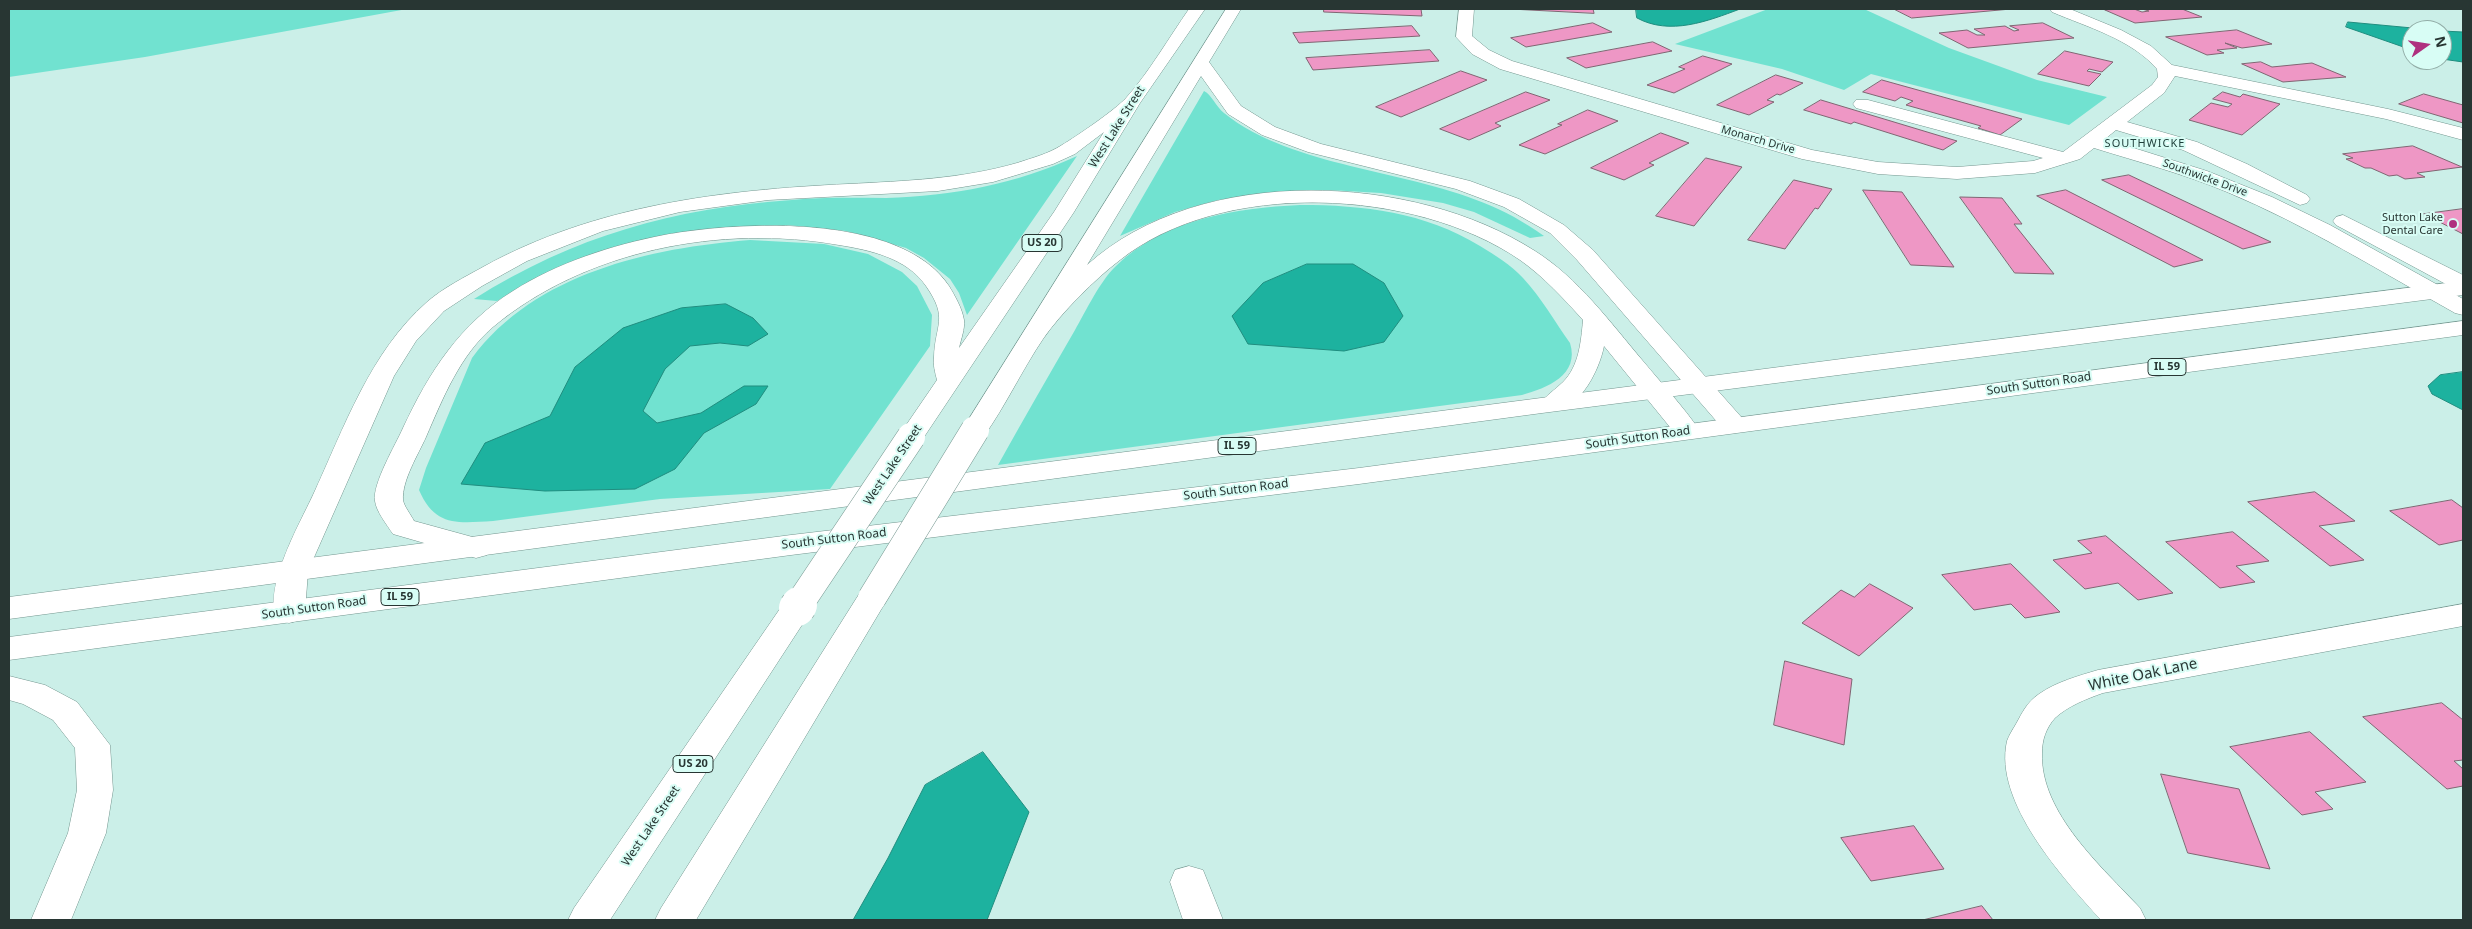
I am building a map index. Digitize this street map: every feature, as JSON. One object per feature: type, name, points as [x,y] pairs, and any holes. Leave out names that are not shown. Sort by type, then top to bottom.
[{"type":"main road","name":"West Lake Street","points":[[588,920],[1064,212],[1131,103],[1197,9]]},
{"type":"main road","name":"US 20","points":[[674,920],[1232,9]]},
{"type":"main road","name":"Monarch Drive","points":[[1467,9],[1464,37],[1475,49],[1500,62],[1809,155],[1878,168],[1957,173],[2014,170],[2065,158],[2091,141]]},
{"type":"main road","points":[[2057,9],[2142,48],[2157,58],[2166,69],[2167,78],[2158,89],[2091,141]]},
{"type":"main road","points":[[1200,62],[1224,98],[1241,115],[1262,128],[1295,142],[1337,154],[1469,186],[1524,209],[1558,230],[1584,255],[1734,424]]},
{"type":"main road","points":[[2166,69],[2388,114],[2463,134]]},
{"type":"main road","points":[[289,612],[293,571],[381,376],[406,337],[436,306],[474,280],[519,256],[587,229],[639,214],[680,206],[768,194],[938,185],[994,176],[1046,160],[1068,150],[1131,103]]},
{"type":"main road","points":[[1862,104],[2065,158]]},
{"type":"main road","name":"Southwicke Drive","points":[[2114,124],[2190,146],[2240,168],[2463,284]]},
{"type":"main road","name":"Southwicke Drive","points":[[2091,141],[2178,167],[2235,188],[2286,211],[2463,308]]},
{"type":"main road","points":[[1031,337],[1099,265],[1140,235],[1170,220],[1252,201],[1316,197],[1369,200],[1413,208],[1484,232],[1516,248],[1551,274],[1595,320],[1687,431]]},
{"type":"main road","points":[[2286,211],[2316,207]]},
{"type":"main road","points":[[476,548],[403,528],[390,500],[392,484],[442,376],[456,353],[484,324],[508,304],[542,284],[584,266],[659,243],[752,231],[831,235],[881,247],[902,257],[929,274],[944,296],[952,321],[945,356],[950,381]]},
{"type":"main road","name":"IL 59","points":[[9,608],[476,548],[1698,384],[2463,288]]},
{"type":"main road","points":[[1553,404],[1569,392],[1582,377],[1590,360],[1595,320]]},
{"type":"main road","name":"South Sutton Road","points":[[9,649],[790,545],[1349,477],[2463,328]]},
{"type":"main road","name":"White Oak Lane","points":[[2126,920],[2053,835],[2036,806],[2022,758],[2026,738],[2038,715],[2054,701],[2098,682],[2463,615]]},
{"type":"main road","points":[[9,688],[33,694],[65,711],[92,745],[95,790],[87,833],[51,920]]},
{"type":"main road","points":[[1189,882],[1203,920]]},
{"type":"shaded area","points":[[9,9],[407,9],[145,57],[9,77]]},
{"type":"shaded area","points":[[1636,9],[1740,9],[1689,25],[1663,26],[1637,18]]},
{"type":"shaded area","points":[[1768,9],[1864,9],[1949,48],[2037,80],[2107,97],[2069,125],[1871,74],[1844,90],[1782,69],[1675,44]]},
{"type":"shaded area","points":[[2348,22],[2402,27],[2402,47],[2346,27]]},
{"type":"shaded area","points":[[2452,31],[2463,32],[2463,62],[2452,60]]},
{"type":"shaded area","points":[[1204,91],[1231,118],[1252,132],[1276,143],[1317,157],[1451,191],[1514,217],[1544,236],[1530,238],[1474,212],[1443,203],[1381,193],[1329,190],[1280,192],[1218,200],[1175,212],[1120,236]]},
{"type":"shaded area","points":[[1077,156],[967,315],[959,293],[950,279],[924,258],[906,248],[846,231],[788,225],[707,229],[663,236],[527,283],[497,301],[474,299],[549,258],[587,242],[666,218],[749,204],[815,198],[886,198],[935,195],[1008,181],[1054,166]]},
{"type":"shaded area","points":[[1300,205],[1370,209],[1415,218],[1459,234],[1503,260],[1530,285],[1570,343],[1572,354],[1566,372],[1551,384],[1522,395],[998,465],[1094,296],[1116,266],[1135,250],[1156,237],[1202,219],[1251,209]]},
{"type":"shaded area","points":[[750,240],[824,244],[868,254],[902,272],[917,286],[932,315],[930,346],[830,489],[660,499],[480,522],[448,520],[432,511],[419,490],[426,468],[472,358],[498,329],[528,305],[561,285],[597,270],[635,258],[673,250]]},
{"type":"shaded area","points":[[1307,264],[1353,264],[1384,283],[1403,316],[1384,342],[1344,351],[1248,344],[1232,316],[1263,283]]},
{"type":"shaded area","points":[[726,304],[753,318],[768,334],[748,346],[720,343],[690,346],[665,369],[643,411],[657,423],[701,413],[744,386],[768,386],[756,404],[704,433],[675,469],[635,489],[545,491],[461,484],[485,443],[550,416],[575,367],[623,328],[681,308]]},
{"type":"shaded area","points":[[2463,372],[2463,410],[2432,394],[2428,386],[2440,375]]},
{"type":"shaded area","points":[[983,752],[1029,812],[987,920],[853,920],[888,858],[925,785]]},
{"type":"building","points":[[1324,9],[1421,9],[1422,16],[1324,12]]},
{"type":"building","points":[[1511,9],[1593,9],[1594,13]]},
{"type":"building","points":[[1894,9],[2011,9],[1912,18]]},
{"type":"building","points":[[2134,9],[2142,12],[2149,11],[2142,9],[2182,9],[2202,17],[2135,23],[2105,10]]},
{"type":"building","points":[[1593,23],[1612,32],[1526,47],[1511,38]]},
{"type":"building","points":[[2043,23],[2074,38],[1968,48],[1939,33],[1967,30],[1977,35],[1985,35],[1974,29],[2005,26],[2014,31],[2019,30],[2010,26]]},
{"type":"building","points":[[1412,26],[1420,36],[1299,43],[1293,33]]},
{"type":"building","points":[[2237,30],[2272,44],[2242,48],[2225,43],[2237,48],[2217,50],[2224,53],[2207,55],[2166,37]]},
{"type":"building","points":[[1653,42],[1672,51],[1586,68],[1567,58]]},
{"type":"building","points":[[1430,50],[1439,61],[1313,70],[1306,58]]},
{"type":"building","points":[[2065,51],[2113,62],[2102,72],[2089,69],[2087,71],[2101,74],[2089,86],[2038,74]]},
{"type":"building","points":[[1703,56],[1732,64],[1674,93],[1647,85],[1685,69],[1679,67]]},
{"type":"building","points":[[2261,62],[2272,67],[2312,63],[2346,77],[2283,82],[2242,64]]},
{"type":"building","points":[[1461,71],[1487,80],[1401,117],[1376,107]]},
{"type":"building","points":[[1776,75],[1803,83],[1780,95],[1777,94],[1767,100],[1774,102],[1749,115],[1717,105]]},
{"type":"building","points":[[1882,80],[2022,119],[2000,135],[1978,128],[1981,126],[1906,105],[1913,101],[1901,97],[1895,101],[1863,92]]},
{"type":"building","points":[[1526,92],[1550,100],[1495,123],[1501,126],[1469,140],[1440,129]]},
{"type":"building","points":[[2223,92],[2240,97],[2243,94],[2280,104],[2242,135],[2189,120],[2211,103],[2228,107],[2232,104],[2213,99]]},
{"type":"building","points":[[2424,94],[2463,105],[2463,123],[2399,104]]},
{"type":"building","points":[[1821,100],[1957,141],[1943,150],[1854,122],[1851,124],[1804,110]]},
{"type":"building","points":[[1588,110],[1618,121],[1545,154],[1519,145],[1562,125],[1558,124]]},
{"type":"building","points":[[1661,133],[1689,143],[1649,163],[1654,165],[1624,180],[1591,168]]},
{"type":"building","points":[[2413,146],[2462,167],[2417,173],[2425,177],[2405,179],[2397,175],[2389,176],[2371,168],[2365,168],[2346,159],[2353,158],[2343,154]]},
{"type":"building","points":[[1706,158],[1742,167],[1694,226],[1656,216]]},
{"type":"building","points":[[2129,175],[2271,242],[2243,249],[2102,180]]},
{"type":"building","points":[[1794,180],[1832,189],[1818,209],[1815,208],[1785,249],[1748,240]]},
{"type":"building","points":[[1863,190],[1902,192],[1954,267],[1911,265]]},
{"type":"building","points":[[2066,190],[2203,260],[2174,267],[2037,196]]},
{"type":"building","points":[[1960,197],[2002,198],[2022,224],[2014,224],[2054,274],[2015,273]]},
{"type":"building","name":"Sutton Lake Dental Care","points":[[2463,209],[2463,234],[2424,214]]},
{"type":"building","points":[[2315,492],[2355,521],[2319,526],[2364,560],[2330,566],[2248,502]]},
{"type":"building","points":[[2452,500],[2463,508],[2463,540],[2439,545],[2390,511]]},
{"type":"building","points":[[2233,532],[2269,561],[2236,566],[2255,582],[2220,588],[2166,542]]},
{"type":"building","points":[[2106,536],[2173,593],[2138,600],[2118,583],[2085,589],[2053,560],[2092,553],[2078,541]]},
{"type":"building","points":[[2011,564],[2060,612],[2025,618],[2011,604],[1974,610],[1942,575]]},
{"type":"building","points":[[1870,584],[1913,608],[1859,656],[1802,623],[1841,590],[1854,597]]},
{"type":"building","points":[[1785,661],[1852,679],[1844,745],[1774,725]]},
{"type":"building","points":[[2442,703],[2463,720],[2463,760],[2454,761],[2463,769],[2463,786],[2447,789],[2363,717]]},
{"type":"building","points":[[2310,732],[2366,782],[2315,792],[2333,809],[2302,815],[2230,747]]},
{"type":"building","points":[[2161,774],[2239,789],[2270,869],[2188,853]]},
{"type":"building","points":[[1914,826],[1944,869],[1871,881],[1841,838]]},
{"type":"building","points":[[1982,906],[1993,920],[1923,920]]},
{"type":"place","name":"Sutton Lake Dental Care","points":[[2453,224]]},
{"type":"district","name":"SOUTHWICKE","points":[[2145,144]]}]
